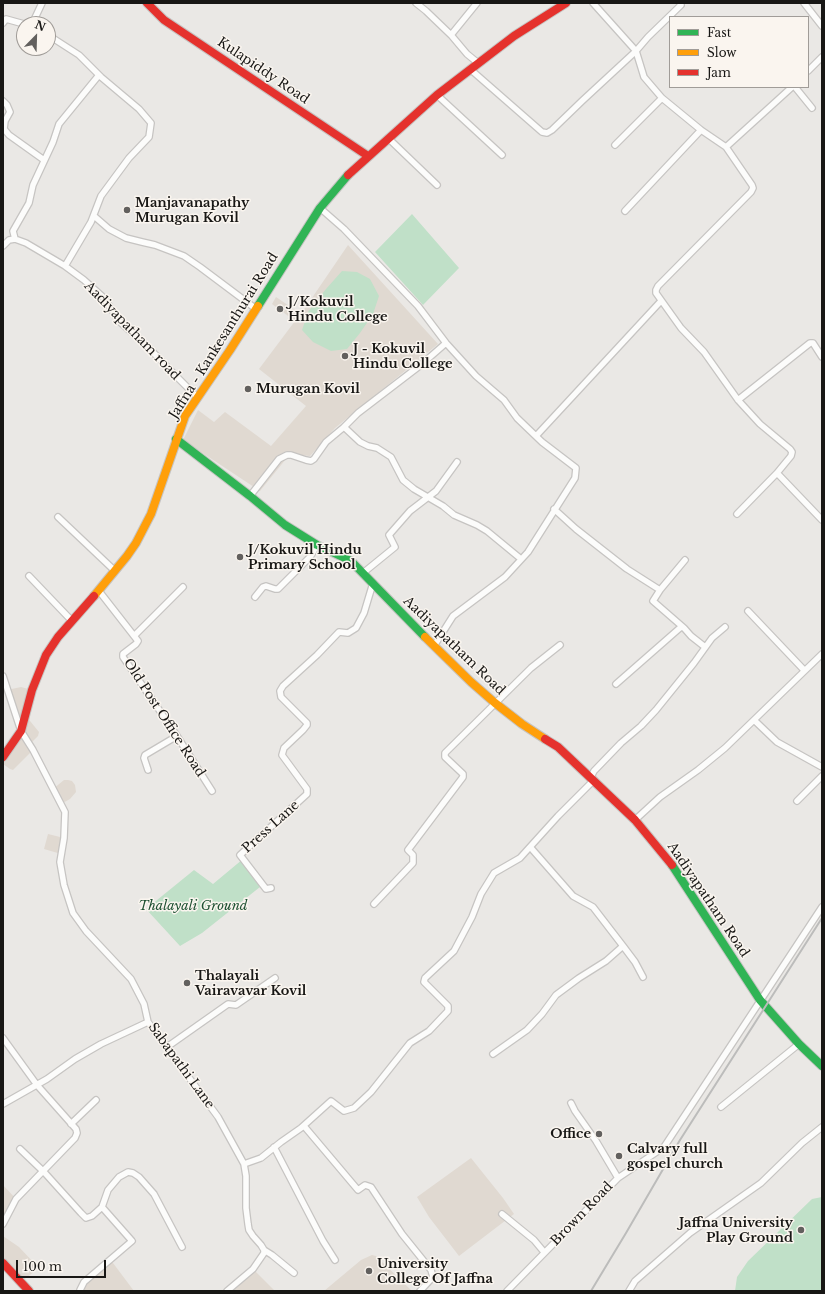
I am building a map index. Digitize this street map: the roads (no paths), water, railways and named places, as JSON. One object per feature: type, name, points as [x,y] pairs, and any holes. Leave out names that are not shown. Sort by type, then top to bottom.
[{"type":"main road","name":"Kulapiddy Road","points":[[146,3],[164,20],[368,156]]},
{"type":"main road","name":"Jaffna - Kankesanthurai Road","points":[[3,757],[21,731],[32,690],[46,655],[58,637],[99,591],[130,552],[145,526],[155,503],[185,416],[256,309],[320,208],[346,177],[388,138],[437,96],[514,36],[566,3]]},
{"type":"main road","name":"Aadiyapatham Road","points":[[176,439],[285,525],[317,545],[351,561],[434,646],[495,703],[522,724],[558,746],[592,778],[635,820],[670,862],[760,1000],[799,1044],[822,1065]]},
{"type":"main road","points":[[3,1263],[29,1291]]},
{"type":"street","points":[[36,16],[42,3]]},
{"type":"street","points":[[416,3],[451,35],[467,54],[478,63]]},
{"type":"street","points":[[451,35],[477,3]]},
{"type":"street","points":[[593,3],[636,51],[644,77],[662,98],[701,130],[726,148],[752,184],[753,188],[717,227],[658,286],[656,290],[656,293],[661,301],[681,328],[704,352],[738,400],[760,424],[792,452],[792,456],[777,473],[737,514]]},
{"type":"street","points":[[470,69],[542,132],[547,133],[636,51],[680,5],[680,3]]},
{"type":"street","points":[[804,3],[822,26]]},
{"type":"street","points":[[3,23],[6,20],[16,22]]},
{"type":"street","points":[[56,40],[79,54],[99,75],[139,109],[151,123],[149,137],[129,158],[101,196],[91,222],[65,266]]},
{"type":"street","points":[[809,70],[822,57]]},
{"type":"street","points":[[3,246],[9,240],[15,239],[13,231],[29,203],[32,185],[53,142],[59,124],[99,75]]},
{"type":"street","points":[[726,148],[792,88]]},
{"type":"street","points":[[794,88],[812,108]]},
{"type":"street","points":[[437,96],[502,155]]},
{"type":"street","points":[[614,145],[662,98]]},
{"type":"street","points":[[3,101],[7,105],[10,112],[4,129],[9,135],[44,160]]},
{"type":"street","points":[[625,211],[701,130]]},
{"type":"street","points":[[388,138],[437,185]]},
{"type":"street","points":[[320,208],[344,229],[418,306],[446,343],[476,376],[504,400],[517,418],[536,436],[576,468],[575,478],[532,545],[521,559],[505,577],[453,616],[434,646]]},
{"type":"street","points":[[94,216],[109,229],[126,238],[155,245],[184,256],[256,309]]},
{"type":"street","name":"Aadiyapatham road","points":[[15,239],[26,243],[65,266],[104,298],[120,322],[148,346],[197,397]]},
{"type":"street","points":[[536,436],[661,301]]},
{"type":"street","points":[[250,496],[279,460],[287,455],[311,461],[314,459],[326,442],[358,413],[422,364],[446,343]]},
{"type":"street","points":[[738,400],[810,343],[813,343],[822,357]]},
{"type":"street","points":[[344,427],[360,442],[377,448],[391,457],[403,480],[414,489],[429,497],[454,515],[487,531],[521,559]]},
{"type":"street","points":[[363,573],[395,547],[389,535],[410,511],[436,491],[457,462]]},
{"type":"street","points":[[777,473],[822,520]]},
{"type":"street","points":[[554,510],[627,569],[660,590]]},
{"type":"street","points":[[58,517],[115,571]]},
{"type":"street","points":[[255,597],[266,586],[278,589],[310,556],[317,545]]},
{"type":"street","points":[[685,560],[660,590],[653,601],[705,647]]},
{"type":"street","points":[[29,576],[72,621]]},
{"type":"street","name":"Press Lane","points":[[271,888],[266,889],[240,855],[307,794],[307,789],[282,755],[284,748],[307,726],[307,723],[281,697],[280,691],[283,686],[317,655],[339,632],[348,633],[356,628],[364,613],[373,584]]},
{"type":"street","points":[[99,591],[134,636],[183,587]]},
{"type":"street","points":[[748,611],[804,670]]},
{"type":"street","points":[[244,1164],[261,1158],[304,1126],[331,1101],[344,1111],[354,1108],[371,1092],[410,1043],[429,1032],[448,1011],[448,1006],[424,982],[425,978],[454,951],[472,917],[481,894],[494,873],[520,858],[531,848],[592,778],[594,771],[599,765],[656,710],[712,638],[726,627]]},
{"type":"street","points":[[616,684],[679,628],[684,628]]},
{"type":"street","name":"Old Post Office Road","points":[[134,636],[138,641],[123,654],[123,657],[177,736],[212,791]]},
{"type":"street","points":[[374,904],[412,863],[413,855],[408,850],[463,777],[463,774],[445,757],[445,753],[531,668],[560,645]]},
{"type":"street","points":[[635,820],[660,797],[698,770],[725,748],[822,654]]},
{"type":"street","name":"Sabapathi Lane","points":[[3,676],[21,731],[65,812],[64,838],[60,862],[64,886],[73,913],[86,931],[130,979],[144,1004],[148,1022],[218,1118],[244,1164],[246,1176],[246,1208],[249,1230],[264,1250],[294,1273]]},
{"type":"street","points":[[754,720],[777,742],[822,767]]},
{"type":"street","points":[[148,770],[144,758],[145,754],[177,736]]},
{"type":"street","points":[[798,801],[822,776]]},
{"type":"street","points":[[531,848],[573,896],[593,907],[635,962],[643,977]]},
{"type":"street","points":[[760,1000],[822,907]]},
{"type":"street","points":[[493,1054],[527,1030],[542,1014],[556,995],[606,961],[622,946]]},
{"type":"street","points":[[167,1047],[228,1004],[236,1005],[275,978]]},
{"type":"street","name":"Brown Road","points":[[507,1291],[618,1178],[664,1147],[760,1000]]},
{"type":"street","points":[[3,1104],[37,1085],[75,1059],[101,1044],[148,1022]]},
{"type":"street","points":[[3,1038],[37,1085],[76,1129],[77,1134],[76,1138],[16,1199],[3,1224]]},
{"type":"street","points":[[721,1107],[799,1044]]},
{"type":"street","points":[[71,1124],[96,1100]]},
{"type":"street","points":[[571,1103],[618,1178]]},
{"type":"street","points":[[304,1126],[358,1190],[365,1185],[371,1187],[402,1234],[431,1270],[433,1276],[420,1291]]},
{"type":"street","points":[[629,1291],[635,1282],[690,1233],[760,1183],[802,1143],[822,1127]]},
{"type":"street","points":[[274,1147],[335,1260]]},
{"type":"street","points":[[20,1149],[44,1172],[86,1218],[92,1216],[102,1207],[108,1190],[118,1177],[128,1172],[133,1173],[139,1177],[154,1194],[182,1247]]},
{"type":"street","points":[[80,1291],[84,1282],[132,1241],[102,1207]]},
{"type":"street","points":[[502,1214],[534,1240],[544,1252]]},
{"type":"street","points":[[227,1291],[252,1269],[264,1254],[264,1250]]},
{"type":"railway","points":[[591,1291],[680,1140],[822,918]]},
{"type":"place","name":"Manjavanapathy Murugan Kovil","points":[[127,210]]},
{"type":"place","name":"J/Kokuvil Hindu College","points":[[280,309]]},
{"type":"place","name":"J - Kokuvil Hindu College","points":[[345,356]]},
{"type":"place","name":"Murugan Kovil","points":[[248,389]]},
{"type":"place","name":"J/Kokuvil Hindu Primary School","points":[[240,557]]},
{"type":"place","name":"Thalayali Vairavavar Kovil","points":[[187,983]]},
{"type":"place","name":"Office","points":[[599,1134]]},
{"type":"place","name":"Calvary full gospel church","points":[[619,1156]]},
{"type":"place","name":"Jaffna University Play Ground","points":[[801,1230]]},
{"type":"place","name":"University College Of Jaffna","points":[[369,1271]]},
{"type":"park label","name":"Thalayali Ground","points":[[193,906]]}]
